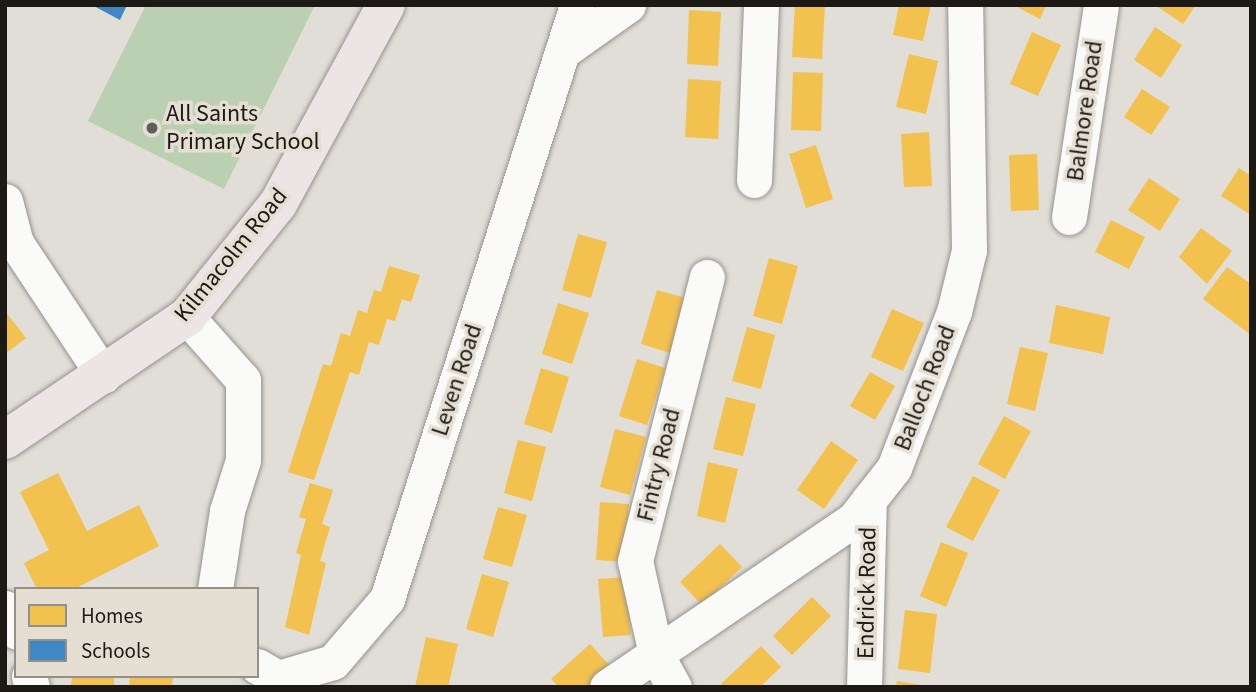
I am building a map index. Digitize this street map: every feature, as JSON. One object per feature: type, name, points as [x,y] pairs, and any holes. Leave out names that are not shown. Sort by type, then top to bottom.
[{"type":"main road","name":"Kilmacolm Road","points":[[5,440],[104,376],[187,317],[278,204],[386,5]]},
{"type":"street","name":"Leven Road","points":[[259,667],[278,678],[306,678],[333,662],[387,599],[577,5]]},
{"type":"street","points":[[563,51],[628,5]]},
{"type":"street","points":[[754,180],[761,5]]},
{"type":"street","name":"Balloch Road","points":[[607,687],[854,519],[894,468],[954,312],[969,250],[965,5]]},
{"type":"street","name":"Balmore Road","points":[[1069,217],[1101,5]]},
{"type":"street","points":[[5,201],[16,243],[104,376]]},
{"type":"street","name":"Fintry Road","points":[[656,653],[635,561],[707,277]]},
{"type":"street","points":[[187,317],[243,380],[243,460],[228,511],[215,587]]},
{"type":"street","name":"Endrick Road","points":[[864,687],[869,500]]},
{"type":"street","points":[[5,608],[14,628]]},
{"type":"street","points":[[656,653],[674,687]]},
{"type":"green space","points":[[146,5],[315,5],[224,189],[88,121]]},
{"type":"building: Homes","points":[[795,5],[825,5],[822,59],[792,57]]},
{"type":"building: Homes","points":[[899,5],[931,5],[923,41],[893,35]]},
{"type":"building: Homes","points":[[1013,5],[1046,5],[1040,19]]},
{"type":"building: Homes","points":[[1155,5],[1196,5],[1183,24]]},
{"type":"building: Homes","points":[[689,10],[721,12],[718,66],[687,64]]},
{"type":"building: Homes","points":[[1155,27],[1182,45],[1161,78],[1134,60]]},
{"type":"building: Homes","points":[[1032,32],[1061,45],[1038,96],[1010,84]]},
{"type":"building: Homes","points":[[909,54],[938,61],[926,114],[896,107]]},
{"type":"building: Homes","points":[[793,72],[823,73],[821,131],[791,130]]},
{"type":"building: Homes","points":[[688,79],[721,81],[718,139],[685,137]]},
{"type":"building: Homes","points":[[1142,89],[1170,107],[1151,135],[1124,117]]},
{"type":"building: Homes","points":[[929,132],[932,186],[904,187],[901,134]]},
{"type":"building: Homes","points":[[816,145],[833,199],[806,208],[789,154]]},
{"type":"building: Homes","points":[[1037,154],[1039,210],[1011,211],[1009,155]]},
{"type":"building: Homes","points":[[1239,168],[1251,176],[1251,215],[1221,196]]},
{"type":"building: Homes","points":[[1149,178],[1180,199],[1160,231],[1128,210]]},
{"type":"building: Homes","points":[[1111,220],[1145,237],[1129,269],[1095,252]]},
{"type":"building: Homes","points":[[1201,228],[1232,251],[1207,284],[1179,257]]},
{"type":"building: Homes","points":[[578,234],[607,242],[591,298],[562,290]]},
{"type":"building: Homes","points":[[769,258],[798,266],[782,324],[753,316]]},
{"type":"building: Homes","points":[[389,266],[420,275],[411,302],[402,299],[395,321],[387,319],[379,345],[369,342],[359,375],[350,372],[314,480],[288,472],[323,364],[331,366],[341,333],[350,336],[358,310],[367,313],[374,290],[381,292]]},
{"type":"building: Homes","points":[[1227,267],[1251,284],[1251,335],[1203,299]]},
{"type":"building: Homes","points":[[657,290],[686,298],[670,353],[641,344]]},
{"type":"building: Homes","points":[[558,303],[589,313],[572,364],[542,354]]},
{"type":"building: Homes","points":[[1056,305],[1110,317],[1103,354],[1049,343]]},
{"type":"building: Homes","points":[[892,309],[924,323],[903,371],[871,357]]},
{"type":"building: Homes","points":[[5,311],[26,338],[5,354]]},
{"type":"building: Homes","points":[[747,327],[775,335],[761,389],[732,381]]},
{"type":"building: Homes","points":[[1020,347],[1048,353],[1035,411],[1007,404]]},
{"type":"building: Homes","points":[[637,359],[665,368],[647,425],[619,416]]},
{"type":"building: Homes","points":[[541,368],[569,377],[552,433],[524,424]]},
{"type":"building: Homes","points":[[870,372],[895,386],[875,420],[850,406]]},
{"type":"building: Homes","points":[[726,397],[756,404],[743,456],[713,449]]},
{"type":"building: Homes","points":[[1004,416],[1031,431],[1005,479],[978,464]]},
{"type":"building: Homes","points":[[615,429],[646,437],[630,495],[600,487]]},
{"type":"building: Homes","points":[[518,440],[546,447],[532,501],[504,493]]},
{"type":"building: Homes","points":[[831,441],[858,460],[824,509],[797,490]]},
{"type":"building: Homes","points":[[708,462],[738,469],[725,523],[697,516]]},
{"type":"building: Homes","points":[[58,473],[87,531],[139,505],[159,546],[78,587],[36,587],[24,563],[49,550],[20,492]]},
{"type":"building: Homes","points":[[973,476],[1000,490],[973,541],[946,527]]},
{"type":"building: Homes","points":[[310,483],[333,490],[322,524],[330,527],[320,561],[326,563],[309,635],[285,627],[301,555],[296,553],[306,519],[299,517]]},
{"type":"building: Homes","points":[[600,502],[629,504],[625,562],[596,560]]},
{"type":"building: Homes","points":[[498,507],[527,515],[512,567],[483,559]]},
{"type":"building: Homes","points":[[941,542],[968,553],[946,607],[920,596]]},
{"type":"building: Homes","points":[[720,544],[742,567],[702,605],[680,582]]},
{"type":"building: Homes","points":[[482,574],[509,582],[493,637],[466,629]]},
{"type":"building: Homes","points":[[626,577],[631,635],[603,637],[598,579]]},
{"type":"building: Homes","points":[[812,597],[831,616],[792,655],[773,636]]},
{"type":"building: Homes","points":[[905,610],[937,614],[930,673],[898,669]]},
{"type":"building: Homes","points":[[426,637],[458,644],[448,687],[415,687]]},
{"type":"building: Homes","points":[[590,644],[612,668],[591,687],[559,687],[551,679]]},
{"type":"building: Homes","points":[[761,646],[781,667],[760,687],[724,687],[721,684]]},
{"type":"building: Homes","points":[[72,678],[114,678],[114,687],[71,687]]},
{"type":"building: Homes","points":[[130,678],[173,678],[172,687],[129,687]]},
{"type":"building: Homes","points":[[897,681],[921,685],[921,687],[896,687]]},
{"type":"building: Schools","points":[[92,5],[127,5],[120,20]]},
{"type":"place","name":"All Saints Primary School","points":[[152,128]]}]
